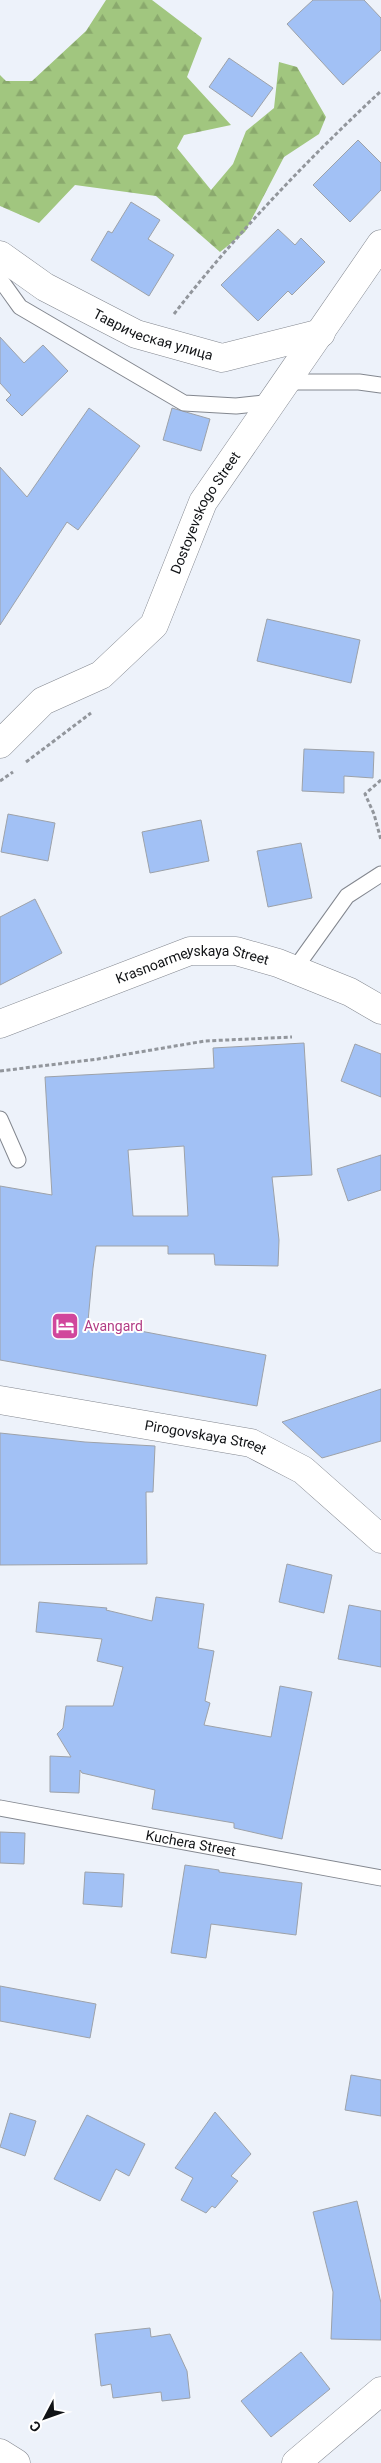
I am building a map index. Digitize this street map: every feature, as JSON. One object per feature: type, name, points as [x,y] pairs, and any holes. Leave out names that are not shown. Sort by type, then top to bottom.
[{"type":"street","name":"Dostoyevskogo Street","points":[[0,744],[43,700],[101,675],[154,625],[203,502],[381,244]]},
{"type":"street","name":"Таврическая улица","points":[[0,255],[45,287],[136,334],[222,358],[321,333]]},
{"type":"street","name":"Krasnoarmeyskaya Street","points":[[0,1024],[190,950],[236,951],[278,963],[350,992],[381,1010]]},
{"type":"street","name":"Pirogovskaya Street","points":[[0,1400],[251,1443],[303,1470],[381,1539]]},
{"type":"street","points":[[296,2463],[381,2391]]},
{"type":"street","points":[[0,2453],[16,2463]]},
{"type":"lane","points":[[0,279],[20,307],[184,403],[236,406],[280,392],[359,382],[381,384]]},
{"type":"lane","points":[[294,970],[347,896],[381,874]]},
{"type":"lane","points":[[0,1119],[18,1160]]},
{"type":"lane","name":"Kuchera Street","points":[[0,1808],[381,1878]]},
{"type":"path","points":[[155,339],[208,270],[325,144],[381,91]]},
{"type":"path","points":[[381,780],[365,794],[374,814],[381,840]]},
{"type":"path","points":[[0,1071],[98,1059],[205,1041],[292,1037]]},
{"type":"green space","points":[[106,0],[152,0],[202,38],[187,77],[231,125],[184,135],[177,148],[211,190],[233,164],[246,131],[274,108],[279,62],[297,67],[326,117],[319,134],[284,157],[245,232],[220,252],[156,196],[75,185],[39,223],[0,206],[0,75],[6,81],[32,81],[86,31]]},
{"type":"building","points":[[313,0],[364,0],[381,18],[381,50],[343,85],[287,24]]},
{"type":"building","points":[[229,58],[273,88],[252,117],[209,87]]},
{"type":"building","points":[[358,140],[381,163],[381,190],[350,222],[313,185]]},
{"type":"building","points":[[131,202],[160,220],[148,239],[174,255],[149,296],[91,260],[108,231],[112,233]]},
{"type":"building","points":[[278,229],[295,245],[301,238],[325,262],[292,295],[288,291],[258,321],[221,285]]},
{"type":"building","points":[[0,337],[24,363],[43,345],[68,371],[22,416],[6,400],[11,395],[0,383]]},
{"type":"building","points":[[89,408],[140,446],[78,530],[67,522],[0,625],[0,467],[27,497]]},
{"type":"building","points":[[172,408],[210,419],[201,451],[163,440]]},
{"type":"building","points":[[267,619],[360,640],[351,683],[257,661]]},
{"type":"building","points":[[304,749],[374,752],[373,778],[344,776],[344,793],[302,791]]},
{"type":"building","points":[[8,814],[55,823],[48,861],[1,852]]},
{"type":"building","points":[[201,820],[209,861],[150,873],[142,832]]},
{"type":"building","points":[[301,843],[312,898],[268,907],[257,851]]},
{"type":"building","points":[[35,899],[62,953],[0,985],[0,917]]},
{"type":"building","points":[[304,1043],[312,1175],[272,1177],[279,1240],[278,1266],[215,1265],[214,1254],[168,1254],[168,1246],[96,1246],[88,1321],[266,1355],[257,1406],[0,1360],[0,1186],[52,1195],[45,1077],[214,1068],[213,1048]],"holes":[[[184,1146],[188,1216],[133,1216],[128,1150]]]},
{"type":"building","points":[[355,1044],[381,1054],[381,1097],[341,1081]]},
{"type":"building","points":[[381,1155],[381,1190],[348,1201],[337,1169]]},
{"type":"building","points":[[381,1389],[381,1441],[322,1458],[282,1422]]},
{"type":"building","points":[[0,1433],[85,1442],[155,1446],[153,1492],[146,1492],[147,1564],[0,1565]]},
{"type":"building","points":[[287,1564],[332,1575],[324,1613],[279,1602]]},
{"type":"building","points":[[156,1597],[204,1604],[198,1648],[214,1651],[205,1701],[210,1703],[204,1725],[271,1737],[280,1686],[312,1692],[282,1839],[234,1828],[234,1823],[152,1809],[155,1790],[82,1773],[80,1770],[79,1793],[50,1792],[50,1756],[71,1757],[57,1734],[63,1728],[66,1706],[113,1706],[123,1667],[97,1661],[102,1639],[36,1632],[39,1602],[107,1608],[106,1610],[152,1621]]},
{"type":"building","points":[[349,1605],[381,1611],[381,1667],[338,1659]]},
{"type":"building","points":[[0,1832],[25,1833],[24,1864],[0,1863]]},
{"type":"building","points":[[185,1865],[219,1870],[219,1872],[302,1883],[296,1935],[211,1924],[206,1958],[171,1953]]},
{"type":"building","points":[[85,1872],[124,1874],[122,1907],[83,1904]]},
{"type":"building","points":[[0,1986],[96,2004],[90,2038],[0,2021]]},
{"type":"building","points":[[351,2075],[381,2080],[381,2116],[345,2110]]},
{"type":"building","points":[[215,2112],[251,2154],[231,2176],[238,2181],[215,2208],[212,2206],[206,2213],[181,2200],[193,2178],[175,2168]]},
{"type":"building","points":[[10,2113],[36,2121],[25,2156],[0,2147]]},
{"type":"building","points":[[87,2115],[145,2144],[129,2176],[116,2169],[100,2201],[54,2179]]},
{"type":"building","points":[[357,2201],[381,2303],[381,2340],[331,2339],[333,2292],[313,2212]]},
{"type":"building","points":[[150,2328],[151,2337],[170,2334],[187,2371],[190,2398],[162,2401],[161,2392],[113,2398],[111,2384],[101,2386],[95,2334]]},
{"type":"building","points":[[301,2352],[330,2389],[271,2437],[241,2401]]},
{"type":"place","name":"Avangard","points":[[65,1326]]}]
